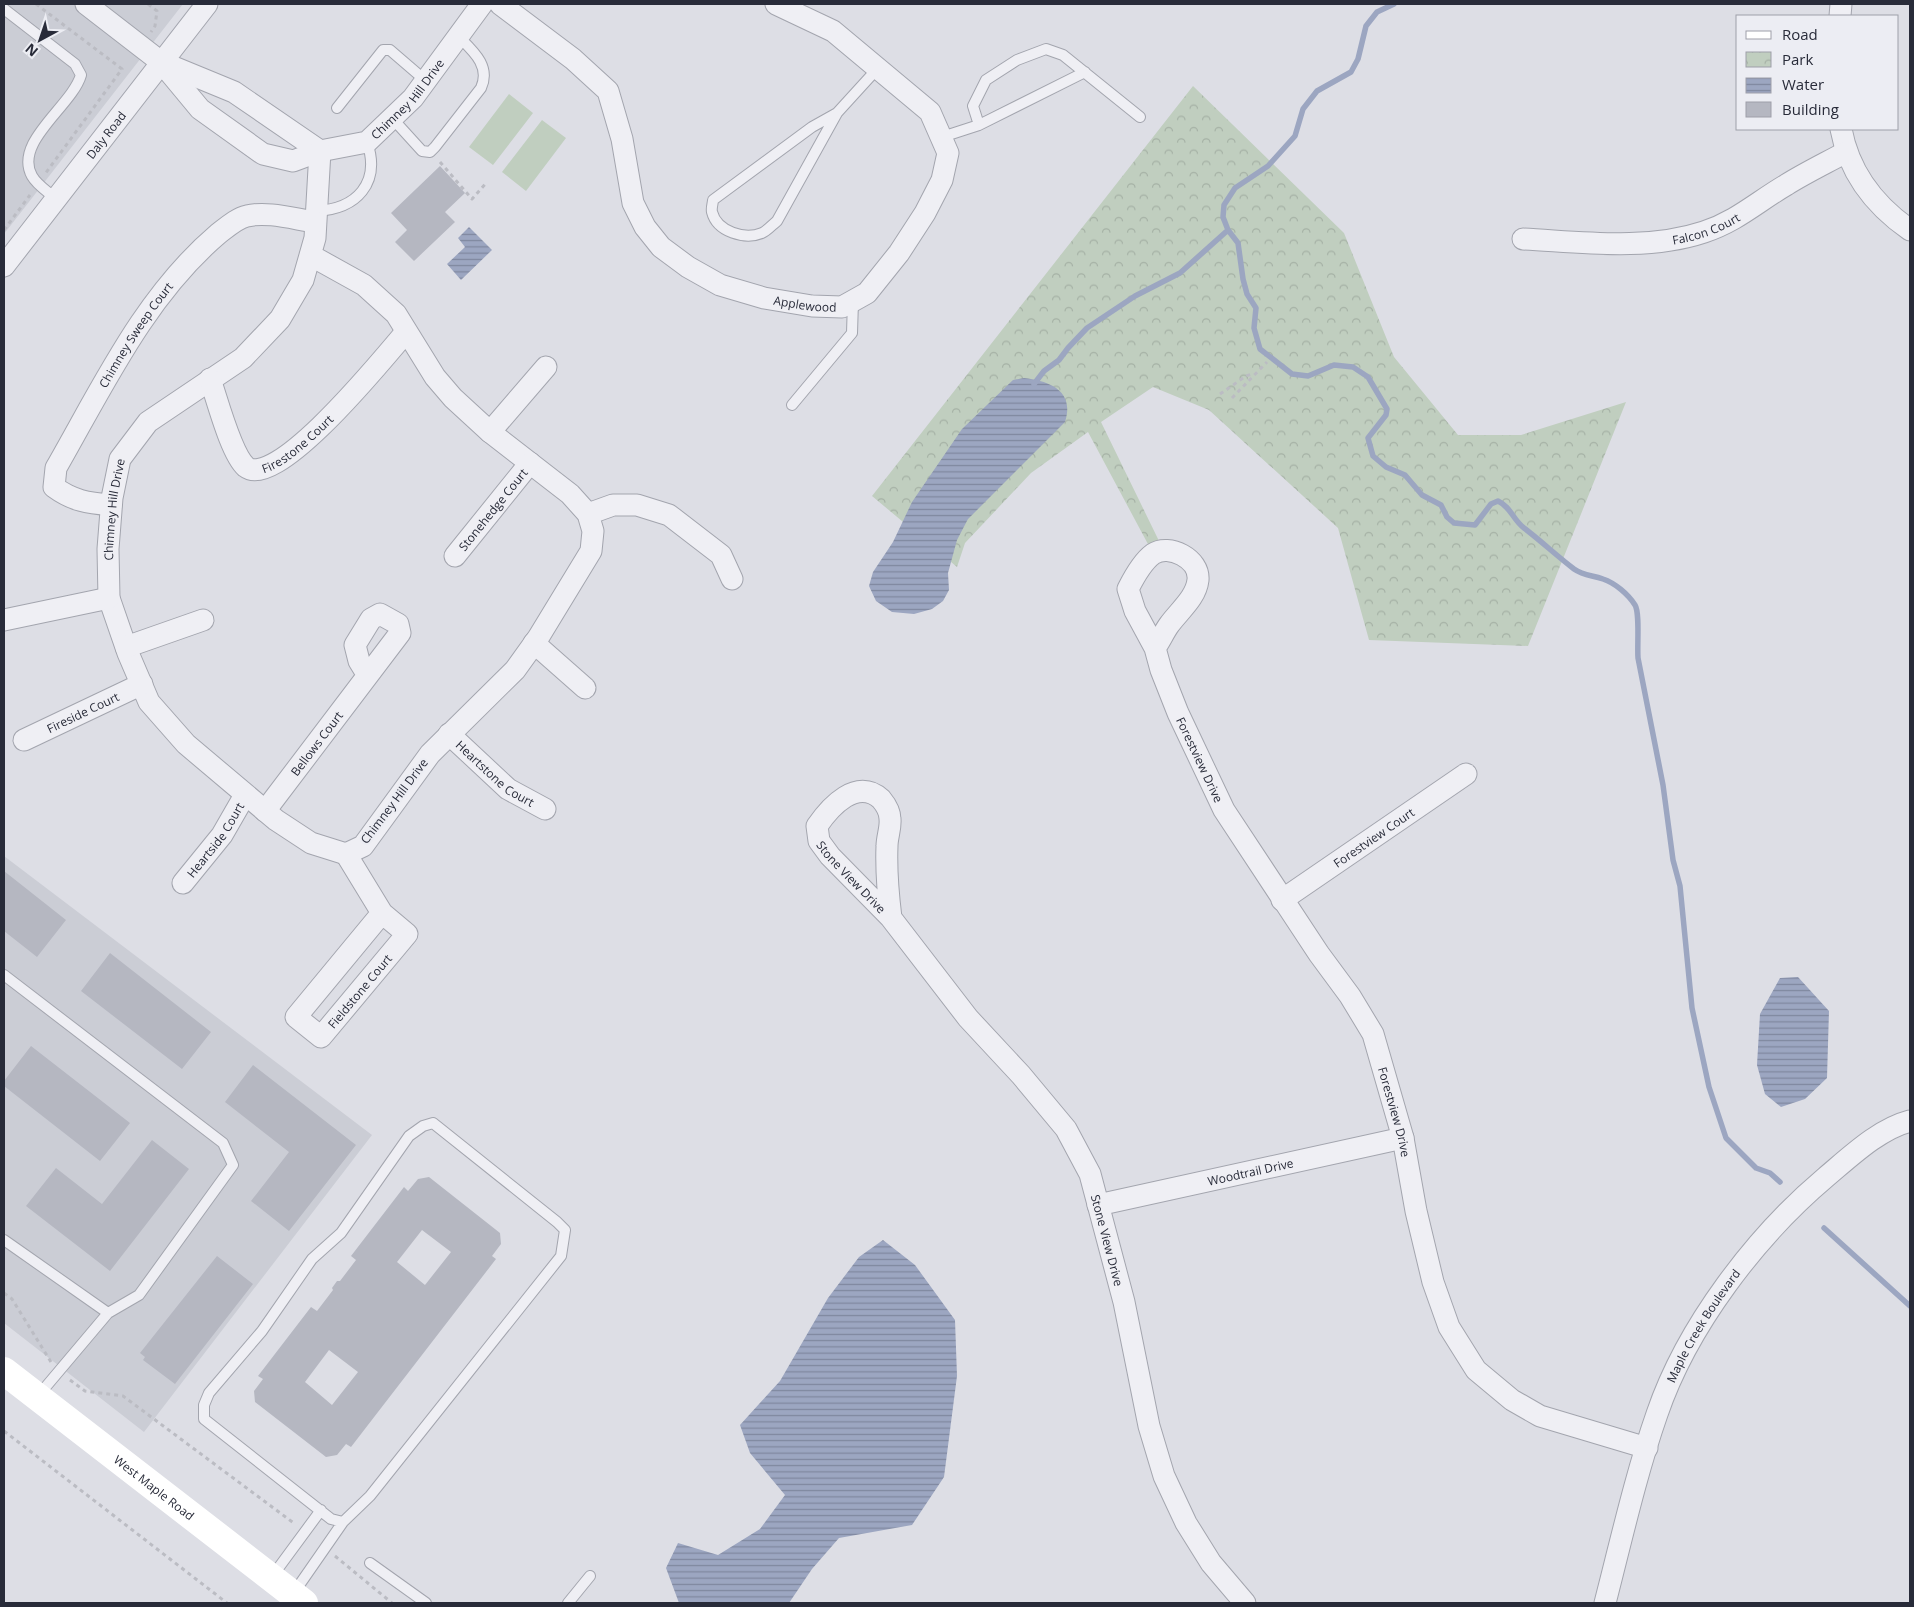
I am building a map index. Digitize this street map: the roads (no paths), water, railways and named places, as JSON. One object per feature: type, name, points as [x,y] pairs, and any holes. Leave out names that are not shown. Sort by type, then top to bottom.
[{"type":"main road","name":"West Maple Road","points":[[4,1371],[298,1599]]},
{"type":"street","points":[[86,4],[161,62],[200,109],[250,146],[264,154],[293,161],[320,151]]},
{"type":"street","name":"Daly Road","points":[[4,266],[207,4]]},
{"type":"street","name":"Chimney Hill Drive","points":[[482,4],[413,98],[367,142],[320,151],[315,238],[303,280],[280,319],[243,358],[148,422],[120,459],[111,505],[108,549],[109,598],[126,647],[149,702],[186,744],[245,795],[311,843],[346,854],[363,846],[430,754],[515,670],[591,551],[593,530],[588,514]]},
{"type":"street","name":"Applewood","points":[[500,4],[573,59],[608,90],[622,139],[633,203],[644,227],[661,247],[688,268],[720,285],[764,298],[812,306],[842,307],[867,293],[899,253],[925,213],[942,180],[948,153],[930,112],[833,31],[776,4]]},
{"type":"street","points":[[161,62],[234,92],[320,151]]},
{"type":"street","points":[[250,146],[268,117]]},
{"type":"street","points":[[1841,130],[1846,152],[1868,193],[1910,230]]},
{"type":"street","name":"Falcon Court","points":[[1523,238],[1603,243],[1651,242],[1704,232],[1748,212],[1785,185],[1846,152]]},
{"type":"street","name":"Chimney Sweep Court","points":[[111,505],[87,503],[67,497],[54,487],[56,468],[143,319],[202,248],[227,226],[245,216],[315,216]]},
{"type":"street","points":[[310,255],[364,285],[396,314],[435,377],[453,398],[490,432],[570,494],[588,514],[613,505],[637,505],[669,515],[721,555],[732,579]]},
{"type":"street","name":"Firestone Court","points":[[210,379],[232,444],[241,461],[252,470],[260,471],[287,456],[329,419],[406,332]]},
{"type":"street","points":[[490,432],[546,367]]},
{"type":"street","name":"Stonehedge Court","points":[[454,556],[530,463]]},
{"type":"street","points":[[4,620],[109,598]]},
{"type":"street","points":[[126,647],[203,620]]},
{"type":"street","points":[[534,643],[584,688]]},
{"type":"street","name":"Forestview Drive","points":[[1155,648],[1160,670],[1175,706],[1224,810],[1282,900],[1350,996],[1372,1034],[1403,1138],[1416,1211],[1433,1282],[1449,1327],[1476,1370],[1512,1400],[1540,1416],[1647,1448]]},
{"type":"street","name":"Bellows Court","points":[[265,810],[367,674]]},
{"type":"street","name":"Fireside Court","points":[[24,740],[142,684]]},
{"type":"street","name":"Heartstone Court","points":[[449,734],[508,789],[545,809]]},
{"type":"street","name":"Forestview Court","points":[[1282,900],[1466,774]]},
{"type":"street","name":"Stone View Drive","points":[[891,918],[886,878],[890,819],[887,805],[875,794],[861,791],[844,797],[827,812],[817,826],[819,841],[830,856],[891,918],[968,1018],[1021,1075],[1066,1129],[1090,1174],[1124,1302],[1149,1426],[1164,1476],[1186,1523],[1211,1563],[1245,1603]]},
{"type":"street","name":"Heartside Court","points":[[183,882],[222,835],[245,795]]},
{"type":"street","name":"Fieldstone Court","points":[[346,854],[382,913],[407,934],[321,1037],[296,1018],[382,913]]},
{"type":"street","name":"Maple Creek Boulevard","points":[[1605,1603],[1657,1414],[1673,1375],[1705,1317],[1744,1260],[1793,1206],[1839,1166],[1893,1126],[1910,1121]]},
{"type":"street","name":"Woodtrail Drive","points":[[1098,1205],[1403,1138]]},
{"type":"lane","points":[[4,9],[75,64],[81,75],[77,86],[40,133],[32,147],[28,162],[32,175],[38,184],[55,198]]},
{"type":"lane","points":[[392,118],[422,151],[430,152],[483,83],[484,72],[480,60],[458,36]]},
{"type":"lane","points":[[979,124],[973,106],[986,80],[1017,60],[1046,49],[1063,55],[1140,117]]},
{"type":"lane","points":[[337,108],[383,50],[390,50],[426,80]]},
{"type":"lane","points":[[837,113],[812,127],[713,200],[712,212],[720,224],[731,233],[748,237],[764,233],[777,220],[837,113],[878,68]]},
{"type":"lane","points":[[942,137],[979,124],[1086,72]]},
{"type":"lane","points":[[315,216],[342,208],[357,198],[365,188],[370,175],[372,159],[367,142]]},
{"type":"lane","points":[[792,405],[852,333],[853,301]]},
{"type":"lane","points":[[4,975],[223,1143],[233,1166],[139,1295],[108,1313],[38,1397]]},
{"type":"lane","points":[[298,1599],[325,1547],[343,1522],[370,1496],[561,1256],[565,1230],[558,1222],[433,1123],[423,1126],[409,1136],[341,1233],[312,1259],[262,1331],[209,1393],[204,1405],[204,1419],[331,1519],[343,1522]]},
{"type":"lane","points":[[4,1240],[108,1313]]},
{"type":"lane","points":[[271,1578],[321,1510]]},
{"type":"lane","points":[[370,1563],[426,1603]]},
{"type":"lane","points":[[568,1603],[590,1576]]},
{"type":"water","points":[[469,227],[492,250],[461,280],[447,264],[465,247],[458,238]]},
{"type":"water","points":[[1034,379],[1051,385],[1063,395],[1067,411],[1065,422],[968,519],[957,540],[948,573],[949,590],[943,601],[932,609],[914,614],[892,612],[876,601],[869,586],[873,572],[893,542],[912,502],[962,429],[1013,380]]},
{"type":"water","points":[[1798,977],[1829,1011],[1827,1078],[1805,1099],[1781,1107],[1765,1094],[1757,1065],[1760,1014],[1780,978]]},
{"type":"water","points":[[883,1240],[915,1265],[955,1320],[957,1376],[944,1477],[912,1525],[839,1538],[812,1569],[789,1603],[679,1603],[666,1568],[678,1543],[718,1555],[760,1529],[785,1495],[750,1453],[740,1425],[780,1381],[828,1298],[859,1257]]},
{"type":"waterway","points":[[1394,4],[1377,12],[1366,26],[1358,59],[1351,72],[1317,91],[1303,109],[1295,136],[1268,166],[1235,188],[1224,205],[1223,217],[1228,230],[1238,243],[1247,294],[1256,308],[1254,328],[1260,349],[1292,374],[1308,376],[1334,365],[1353,367],[1368,377],[1387,409],[1386,415],[1368,438],[1373,456],[1386,467],[1405,475],[1422,495],[1441,505],[1447,517],[1454,523],[1475,525],[1491,504],[1498,501],[1506,507],[1520,525],[1574,569],[1612,583],[1625,593],[1635,605],[1638,622],[1638,658],[1663,785],[1673,860],[1680,886],[1692,1008],[1709,1087],[1726,1138],[1756,1168],[1770,1173],[1780,1182]]},
{"type":"waterway","points":[[1034,384],[1044,371],[1059,360],[1087,328],[1135,296],[1180,273],[1228,230]]},
{"type":"waterway","points":[[1824,1228],[1910,1306]]}]
